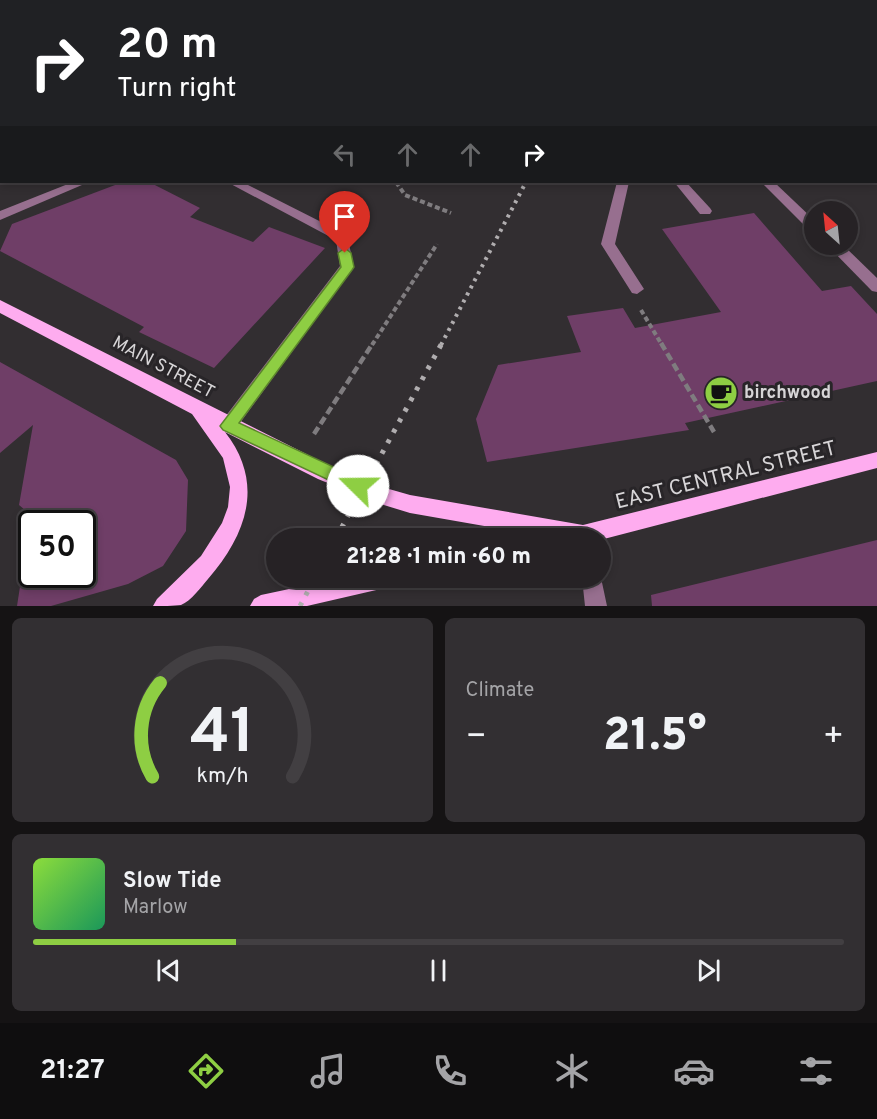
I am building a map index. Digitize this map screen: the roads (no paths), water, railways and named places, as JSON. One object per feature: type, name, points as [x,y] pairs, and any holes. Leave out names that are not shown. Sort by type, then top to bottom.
[{"type":"main road","name":"MAIN STREET","points":[[0,306],[228,426],[325,473],[399,501],[534,528]]},
{"type":"main road","points":[[164,606],[184,591],[204,569],[230,529],[238,505],[238,474],[233,458],[224,443],[194,408]]},
{"type":"main road","name":"EAST CENTRAL STREET","points":[[611,529],[877,460]]},
{"type":"main road","points":[[261,606],[341,588]]},
{"type":"street","points":[[0,216],[81,183]]},
{"type":"street","points":[[228,426],[347,267],[342,238],[235,183]]},
{"type":"street","points":[[623,183],[608,243],[637,289]]},
{"type":"street","points":[[681,183],[705,212]]},
{"type":"street","points":[[768,183],[804,217]]},
{"type":"street","points":[[844,255],[877,287]]},
{"type":"street","points":[[593,588],[596,606]]},
{"type":"railway","points":[[441,345],[525,183]]},
{"type":"railway","points":[[341,528],[442,343]]},
{"type":"railway","points":[[300,606],[310,588]]},
{"type":"place","name":"birchwood","points":[[721,393]]}]
